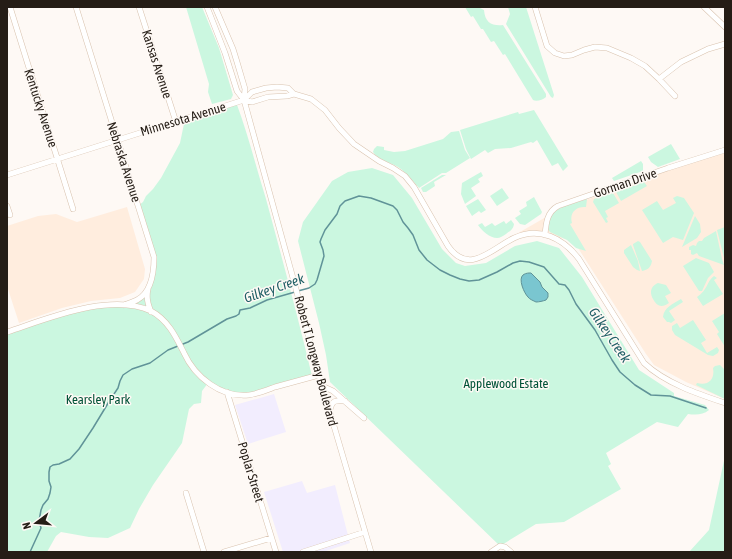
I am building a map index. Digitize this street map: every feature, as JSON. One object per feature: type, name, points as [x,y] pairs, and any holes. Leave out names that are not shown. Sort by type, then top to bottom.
[{"type":"street","name":"Kentucky Avenue","points":[[10,7],[73,209]]},
{"type":"street","name":"Nebraska Avenue","points":[[76,7],[154,257],[154,268],[147,295],[151,312]]},
{"type":"street","name":"Kansas Avenue","points":[[139,7],[176,122]]},
{"type":"street","name":"Robert T Longway Boulevard","points":[[207,7],[225,53],[237,91],[244,100]]},
{"type":"street","name":"Robert T Longway Boulevard","points":[[215,7],[237,62],[245,89],[244,100],[329,411],[371,552]]},
{"type":"street","points":[[535,7],[547,46],[555,53],[564,56],[572,55],[595,47],[607,48],[631,58],[645,66],[675,96]]},
{"type":"street","points":[[704,7],[725,28]]},
{"type":"street","points":[[659,79],[682,62],[708,49],[725,44]]},
{"type":"street","points":[[244,100],[252,92],[277,87],[288,88],[294,94],[311,99],[325,110],[354,144],[405,176],[414,187],[448,246],[455,254],[459,256],[468,260],[476,259],[485,256],[516,238],[526,234],[552,236],[559,240],[570,248],[640,358],[648,367],[690,391],[725,403]]},
{"type":"street","points":[[244,100],[252,102],[268,97],[294,94]]},
{"type":"street","name":"Minnesota Avenue","points":[[7,175],[244,100]]},
{"type":"street","name":"Gorman Drive","points":[[545,235],[548,217],[558,206],[725,150]]},
{"type":"street","points":[[7,206],[10,215]]},
{"type":"street","points":[[124,305],[137,300],[144,295],[149,287]]},
{"type":"street","points":[[7,332],[80,309],[103,305],[124,305],[151,312],[163,320],[171,329],[186,357],[194,368],[216,388],[227,392],[249,395],[319,375]]},
{"type":"street","points":[[322,386],[333,391],[364,418]]},
{"type":"street","name":"Poplar Street","points":[[227,392],[276,552]]},
{"type":"street","points":[[329,411],[331,404],[334,402],[346,401]]},
{"type":"street","points":[[186,493],[204,552]]},
{"type":"street","points":[[302,552],[365,532]]},
{"type":"street","points":[[224,552],[272,538]]},
{"type":"street","points":[[491,552],[500,546],[504,546],[511,552]]},
{"type":"shaded area","points":[[725,153],[725,399],[686,382],[654,365],[578,248],[569,240],[533,230],[513,236],[560,209],[637,182],[660,172]]},
{"type":"shaded area","points":[[127,207],[145,269],[144,279],[135,292],[120,298],[91,301],[62,308],[19,323],[7,286],[7,226],[38,216],[56,214],[77,222]]},
{"type":"shaded area","points":[[274,394],[286,432],[248,444],[235,405]]},
{"type":"shaded area","points":[[302,481],[307,493],[335,485],[350,543],[326,552],[283,552],[264,492]]},
{"type":"green space","points":[[186,7],[202,7],[219,48],[233,95],[231,99],[212,104],[208,92],[209,84]]},
{"type":"green space","points":[[465,7],[478,7],[484,10],[486,18],[490,23],[503,25],[546,94],[546,97],[536,101],[533,100],[505,54],[503,55],[494,41],[491,42],[483,29],[481,29],[473,16],[471,17]]},
{"type":"green space","points":[[508,7],[526,7],[554,95],[553,98],[506,24],[510,14]]},
{"type":"green space","name":"Kearsley Park","points":[[236,102],[266,199],[312,376],[249,395],[227,392],[208,383],[202,391],[201,403],[194,404],[189,409],[182,443],[153,485],[130,528],[108,538],[89,537],[61,532],[56,536],[47,552],[7,552],[7,332],[80,309],[124,305],[137,300],[149,287],[154,257],[138,206],[143,202],[161,178],[180,143],[185,119]]},
{"type":"green space","points":[[534,110],[568,166],[563,171],[558,163],[552,166],[537,140],[533,143],[531,142],[511,148],[495,149],[488,153],[485,150],[471,159],[460,130],[518,112],[519,114]]},
{"type":"green space","points":[[459,131],[465,150],[470,158],[446,173],[442,173],[419,188],[401,169],[381,159],[373,152],[377,146],[384,147],[384,150],[394,152],[405,151],[443,139],[451,132]]},
{"type":"green space","points":[[671,144],[680,159],[658,167],[651,162],[648,157]]},
{"type":"green space","points":[[641,161],[643,164],[643,171],[614,181],[612,178]]},
{"type":"green space","name":"Applewood Estate","points":[[372,168],[393,175],[412,198],[442,249],[456,263],[465,266],[486,263],[515,246],[537,241],[559,248],[582,277],[639,370],[674,393],[674,396],[705,405],[709,410],[699,414],[688,414],[678,427],[657,422],[606,453],[611,464],[608,466],[621,489],[564,522],[536,524],[500,546],[330,382],[319,323],[298,241],[303,222],[332,181],[348,172]]},
{"type":"green space","points":[[481,172],[483,176],[478,179],[480,182],[471,188],[476,196],[465,204],[461,194],[462,183]]},
{"type":"green space","points":[[442,175],[446,175],[434,182],[435,186],[426,192],[423,192],[421,188]]},
{"type":"green space","points":[[644,182],[647,186],[621,201],[616,192]]},
{"type":"green space","points":[[502,188],[509,198],[497,206],[490,196]]},
{"type":"green space","points":[[613,193],[619,203],[605,211],[608,217],[606,218],[608,222],[606,223],[593,202],[594,199]]},
{"type":"green space","points":[[677,196],[684,198],[694,213],[683,240],[673,237],[663,243],[642,210],[657,201],[663,210],[676,203],[673,198]]},
{"type":"green space","points":[[534,197],[542,212],[541,214],[525,225],[520,224],[515,218],[521,214],[519,211],[527,206],[526,202]]},
{"type":"green space","points":[[478,199],[486,210],[481,213],[479,211],[472,216],[466,206]]},
{"type":"green space","points":[[587,199],[586,207],[576,209],[572,213],[572,223],[570,224],[586,251],[576,248],[567,240],[550,232],[548,229],[550,217],[555,211]]},
{"type":"green space","points":[[695,216],[700,224],[701,232],[697,238],[682,247]]},
{"type":"green space","points":[[511,220],[514,224],[512,229],[498,238],[494,238],[484,232],[478,225],[482,223],[485,227],[492,223],[495,226],[504,221],[506,224]]},
{"type":"green space","points":[[725,227],[725,262],[717,230]]},
{"type":"green space","points":[[716,231],[724,265],[699,256],[697,253],[693,255],[691,254],[691,250],[689,250],[689,247],[693,245],[696,246],[699,241],[702,241],[704,238]]},
{"type":"green space","points":[[638,241],[652,261],[649,268],[642,271],[633,245]]},
{"type":"green space","points":[[631,245],[638,261],[640,271],[633,267],[624,253],[624,250]]},
{"type":"green space","points":[[696,258],[709,263],[714,272],[708,278],[702,291],[699,291],[683,266]]},
{"type":"green space","points":[[714,276],[717,278],[714,280],[723,294],[703,306],[697,297],[703,292]]},
{"type":"green space","points":[[658,283],[666,285],[671,293],[665,296],[669,303],[664,306],[656,304],[651,294],[652,288]]},
{"type":"green space","points":[[681,299],[683,302],[669,311],[675,320],[671,323],[667,322],[663,317],[665,311],[669,306]]},
{"type":"green space","points":[[725,313],[725,347],[717,334],[719,332],[712,321]]},
{"type":"green space","points":[[693,320],[706,340],[701,343],[707,353],[717,347],[719,350],[718,353],[713,356],[708,355],[675,335],[672,330],[672,326],[677,323],[680,328]]},
{"type":"green space","points":[[720,365],[724,369],[725,399],[696,385],[697,383],[701,384],[710,381],[713,375],[713,368]]},
{"type":"green space","points":[[725,456],[725,552],[689,552],[709,530]]},
{"type":"water","points":[[531,273],[548,293],[546,300],[536,302],[526,295],[521,280],[523,275]]},
{"type":"waterway","name":"Gilkey Creek","points":[[298,291],[309,288],[315,284],[317,280],[324,256],[320,242],[325,230],[337,214],[340,206],[345,201],[359,196],[371,198],[393,206],[413,235],[419,250],[427,260],[440,270],[460,279],[469,281],[479,280],[520,261],[529,262],[544,267],[559,284],[565,285],[569,290],[576,304],[595,330],[620,372],[635,385],[651,395],[670,396],[706,408]]},
{"type":"waterway","name":"Gilkey Creek","points":[[30,552],[41,528],[39,521],[41,510],[50,493],[50,467],[70,459],[79,449],[118,388],[123,375],[132,369],[150,363],[168,350],[188,342],[227,319],[236,316],[239,314],[240,310],[250,308],[267,300],[295,292]]}]
